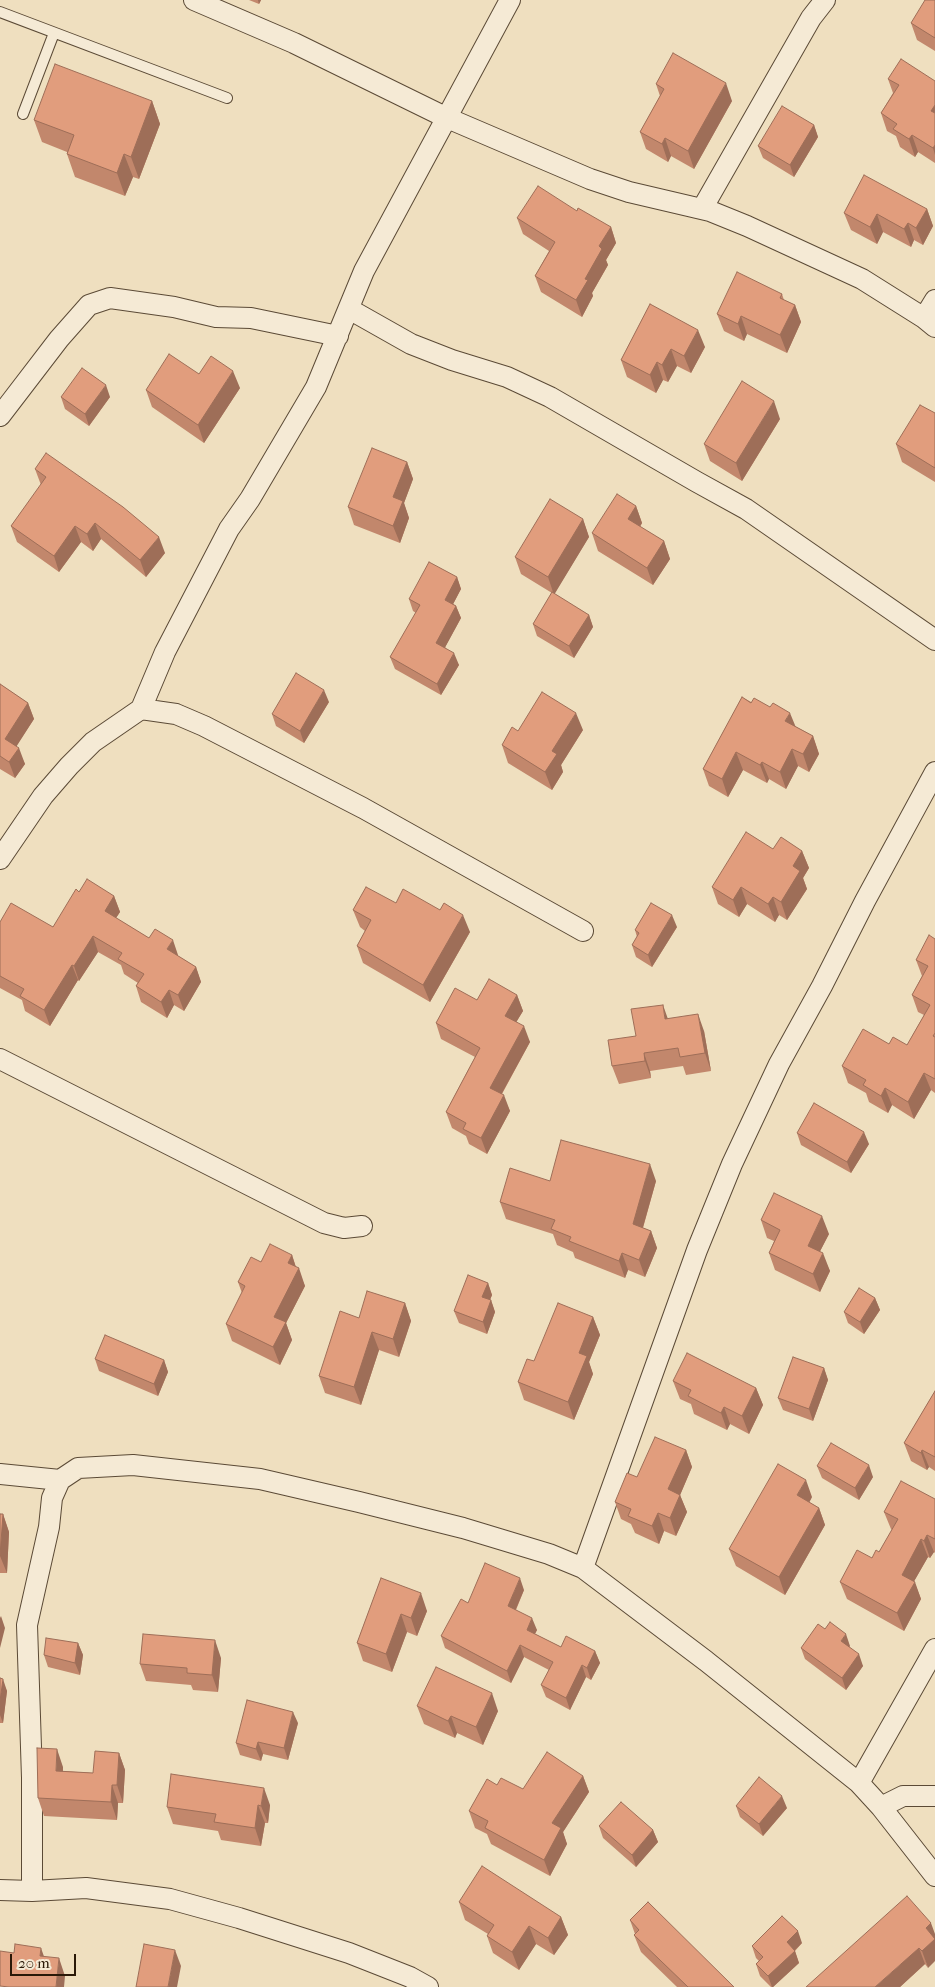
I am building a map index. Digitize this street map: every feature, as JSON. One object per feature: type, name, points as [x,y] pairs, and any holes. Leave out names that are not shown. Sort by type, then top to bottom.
[{"type":"street","points":[[194,0],[294,43],[446,117],[590,179],[629,192],[702,209],[747,226],[862,279],[929,322],[935,300]]},
{"type":"street","points":[[0,859],[43,796],[69,766],[93,742],[141,710],[164,652],[229,529],[250,499],[316,388],[364,271],[510,0]]},
{"type":"street","points":[[702,209],[811,18],[824,0]]},
{"type":"street","points":[[0,416],[59,339],[89,305],[110,298],[166,306],[216,317],[251,318],[338,336]]},
{"type":"street","points":[[349,309],[411,344],[452,360],[507,377],[550,397],[746,509],[935,640]]},
{"type":"street","points":[[141,710],[176,714],[204,726],[363,808],[583,931]]},
{"type":"street","points":[[582,1568],[697,1250],[732,1164],[779,1064],[935,772]]},
{"type":"street","points":[[0,1059],[324,1223],[344,1228],[362,1226]]},
{"type":"street","points":[[32,1891],[32,1778],[27,1626],[49,1527],[52,1498],[60,1480],[78,1468],[133,1465],[260,1479],[462,1528],[549,1554],[582,1568],[706,1662],[859,1783],[880,1806],[935,1876]]},
{"type":"street","points":[[0,1474],[60,1480]]},
{"type":"street","points":[[859,1783],[935,1649]]},
{"type":"street","points":[[880,1806],[903,1796],[935,1796]]},
{"type":"street","points":[[0,1890],[32,1891],[86,1888],[170,1899],[240,1918],[349,1953],[410,1977],[428,1987]]},
{"type":"lane","points":[[0,12],[227,98]]},
{"type":"lane","points":[[23,114],[54,32]]},
{"type":"building","points":[[925,0],[935,0],[935,38],[911,23]]},
{"type":"building","points":[[673,53],[726,83],[688,151],[665,138],[662,144],[640,132],[664,89],[656,84]]},
{"type":"building","points":[[901,59],[935,81],[935,105],[931,111],[935,113],[935,145],[933,148],[912,135],[909,139],[893,129],[897,124],[881,113],[899,85],[888,79]]},
{"type":"building","points":[[55,64],[152,101],[131,157],[124,154],[117,173],[67,154],[74,135],[34,120]]},
{"type":"building","points":[[782,106],[814,125],[790,165],[758,146]]},
{"type":"building","points":[[864,175],[927,209],[916,228],[908,223],[904,229],[877,214],[870,227],[844,213]]},
{"type":"building","points":[[538,186],[577,211],[578,208],[611,227],[599,246],[602,249],[585,279],[588,280],[576,300],[535,276],[555,242],[517,218]]},
{"type":"building","points":[[737,272],[782,294],[780,298],[795,305],[780,335],[741,316],[738,324],[717,314]]},
{"type":"building","points":[[650,304],[698,330],[684,356],[671,349],[662,365],[657,362],[650,375],[621,360]]},
{"type":"building","points":[[169,354],[199,374],[211,356],[233,371],[198,425],[146,390]]},
{"type":"building","points":[[82,368],[106,385],[85,414],[61,397]]},
{"type":"building","points":[[742,381],[774,401],[736,463],[704,444]]},
{"type":"building","points":[[920,405],[935,413],[935,468],[896,444]]},
{"type":"building","points":[[372,448],[407,462],[393,497],[403,501],[393,526],[348,507]]},
{"type":"building","points":[[46,453],[123,507],[159,537],[140,560],[95,523],[87,534],[75,526],[54,556],[11,526],[46,477],[35,469]]},
{"type":"building","points":[[617,494],[636,506],[628,519],[664,541],[647,568],[592,533]]},
{"type":"building","points":[[550,499],[583,519],[548,577],[515,557]]},
{"type":"building","points":[[429,562],[457,577],[445,600],[456,606],[436,643],[454,653],[437,684],[390,657],[420,605],[409,599]]},
{"type":"building","points":[[552,592],[589,615],[569,646],[533,624]]},
{"type":"building","points":[[296,673],[324,690],[300,731],[272,714]]},
{"type":"building","points":[[0,684],[28,703],[5,739],[19,748],[9,762],[0,756]]},
{"type":"building","points":[[542,692],[576,713],[552,751],[557,754],[545,772],[502,745],[512,727],[518,731]]},
{"type":"building","points":[[742,697],[751,703],[754,698],[770,707],[773,703],[790,713],[785,721],[813,736],[803,754],[792,749],[780,772],[762,762],[760,765],[736,752],[722,779],[703,769]]},
{"type":"building","points":[[746,832],[773,849],[781,837],[802,851],[793,866],[800,871],[781,902],[773,897],[768,904],[741,887],[733,900],[712,887]]},
{"type":"building","points":[[87,879],[114,896],[105,911],[149,938],[155,929],[173,940],[167,949],[196,967],[178,995],[169,990],[161,1002],[136,986],[144,974],[118,959],[122,953],[93,936],[44,1010],[20,996],[24,989],[0,976],[0,922],[11,903],[53,927],[76,889],[79,892]]},
{"type":"building","points":[[366,887],[396,903],[403,889],[440,910],[444,903],[463,915],[423,985],[357,946],[371,920],[353,910]]},
{"type":"building","points":[[651,903],[672,915],[648,955],[632,945],[639,933],[635,930]]},
{"type":"building","points":[[929,935],[935,939],[935,1033],[933,1036],[935,1037],[935,1079],[924,1073],[908,1102],[885,1088],[881,1096],[863,1085],[866,1080],[842,1066],[863,1029],[889,1044],[893,1037],[907,1045],[930,1005],[912,995],[928,966],[916,960]]},
{"type":"building","points":[[489,979],[517,995],[505,1016],[524,1026],[490,1088],[504,1095],[481,1138],[463,1129],[466,1123],[446,1112],[480,1048],[436,1023],[455,988],[477,1000]]},
{"type":"building","points":[[663,1005],[665,1019],[698,1014],[705,1053],[680,1057],[678,1048],[644,1053],[645,1061],[612,1066],[608,1040],[636,1036],[631,1009]]},
{"type":"building","points":[[814,1103],[864,1132],[847,1162],[797,1133]]},
{"type":"building","points":[[561,1140],[650,1164],[633,1224],[651,1231],[639,1260],[622,1253],[619,1261],[569,1241],[571,1237],[551,1229],[555,1220],[500,1202],[510,1168],[550,1181]]},
{"type":"building","points":[[774,1193],[822,1216],[808,1246],[823,1253],[813,1274],[769,1253],[780,1230],[761,1220]]},
{"type":"building","points":[[270,1244],[292,1255],[288,1263],[299,1268],[274,1317],[286,1322],[273,1347],[226,1324],[245,1286],[238,1282],[251,1257],[261,1262]]},
{"type":"building","points":[[468,1275],[488,1283],[482,1297],[491,1300],[483,1322],[454,1311]]},
{"type":"building","points":[[859,1288],[875,1298],[860,1322],[844,1312]]},
{"type":"building","points":[[367,1291],[405,1303],[393,1339],[372,1332],[354,1387],[319,1376],[340,1311],[359,1318]]},
{"type":"building","points":[[558,1303],[593,1317],[579,1353],[587,1356],[568,1402],[518,1382],[527,1359],[534,1361]]},
{"type":"building","points":[[105,1335],[164,1360],[154,1384],[95,1359]]},
{"type":"building","points":[[687,1353],[756,1388],[742,1416],[724,1407],[721,1413],[688,1396],[691,1390],[673,1381]]},
{"type":"building","points":[[793,1357],[824,1368],[809,1409],[778,1398]]},
{"type":"building","points":[[935,1391],[935,1457],[922,1450],[921,1453],[904,1443]]},
{"type":"building","points":[[655,1437],[686,1450],[668,1489],[680,1495],[670,1518],[658,1513],[652,1526],[628,1516],[631,1509],[615,1502],[627,1473],[637,1477]]},
{"type":"building","points":[[831,1443],[869,1465],[855,1488],[817,1466]]},
{"type":"building","points":[[778,1464],[806,1480],[797,1495],[819,1508],[779,1577],[729,1549]]},
{"type":"building","points":[[901,1481],[935,1499],[935,1539],[927,1535],[924,1541],[921,1539],[902,1575],[915,1582],[897,1613],[840,1582],[857,1550],[872,1558],[876,1550],[879,1552],[898,1519],[884,1512]]},
{"type":"building","points":[[0,1514],[3,1514],[0,1556]]},
{"type":"building","points":[[485,1563],[520,1578],[508,1606],[532,1618],[527,1630],[561,1647],[566,1636],[595,1651],[587,1668],[582,1665],[566,1698],[541,1685],[553,1662],[520,1645],[507,1671],[441,1636],[461,1599],[468,1603]]},
{"type":"building","points":[[381,1578],[421,1593],[411,1618],[401,1614],[386,1654],[357,1643]]},
{"type":"building","points":[[830,1622],[846,1634],[841,1641],[859,1654],[842,1678],[801,1648],[818,1624],[825,1629]]},
{"type":"building","points":[[143,1634],[215,1640],[212,1675],[187,1673],[187,1668],[140,1664]]},
{"type":"building","points":[[46,1638],[78,1643],[75,1663],[44,1655]]},
{"type":"building","points":[[436,1667],[492,1693],[476,1727],[451,1716],[448,1721],[417,1706]]},
{"type":"building","points":[[0,1678],[3,1679],[0,1701]]},
{"type":"building","points":[[247,1700],[293,1712],[284,1748],[258,1742],[256,1749],[236,1743]]},
{"type":"building","points":[[37,1748],[57,1749],[56,1771],[93,1773],[95,1751],[119,1753],[117,1785],[112,1785],[111,1802],[38,1798]]},
{"type":"building","points":[[547,1752],[583,1776],[552,1823],[561,1828],[544,1860],[485,1828],[488,1821],[469,1811],[487,1779],[497,1785],[501,1778],[523,1789]]},
{"type":"building","points":[[171,1774],[264,1788],[261,1806],[258,1805],[255,1828],[214,1822],[216,1814],[167,1807]]},
{"type":"building","points":[[759,1777],[782,1796],[759,1824],[736,1806]]},
{"type":"building","points":[[621,1802],[653,1830],[632,1855],[599,1826]]},
{"type":"building","points":[[482,1866],[561,1917],[548,1938],[529,1926],[512,1952],[487,1936],[494,1925],[459,1902]]},
{"type":"building","points":[[907,1896],[931,1923],[926,1928],[935,1939],[922,1951],[919,1948],[875,1987],[806,1987]]},
{"type":"building","points":[[648,1902],[734,1987],[688,1987],[634,1935],[639,1930],[630,1920]]},
{"type":"building","points":[[782,1916],[798,1931],[787,1942],[795,1951],[768,1976],[756,1964],[763,1957],[752,1946]]},
{"type":"building","points":[[15,1944],[41,1948],[40,1956],[59,1958],[56,1987],[0,1986],[0,1951],[14,1953]]},
{"type":"building","points":[[144,1944],[175,1950],[168,1987],[136,1987]]}]
